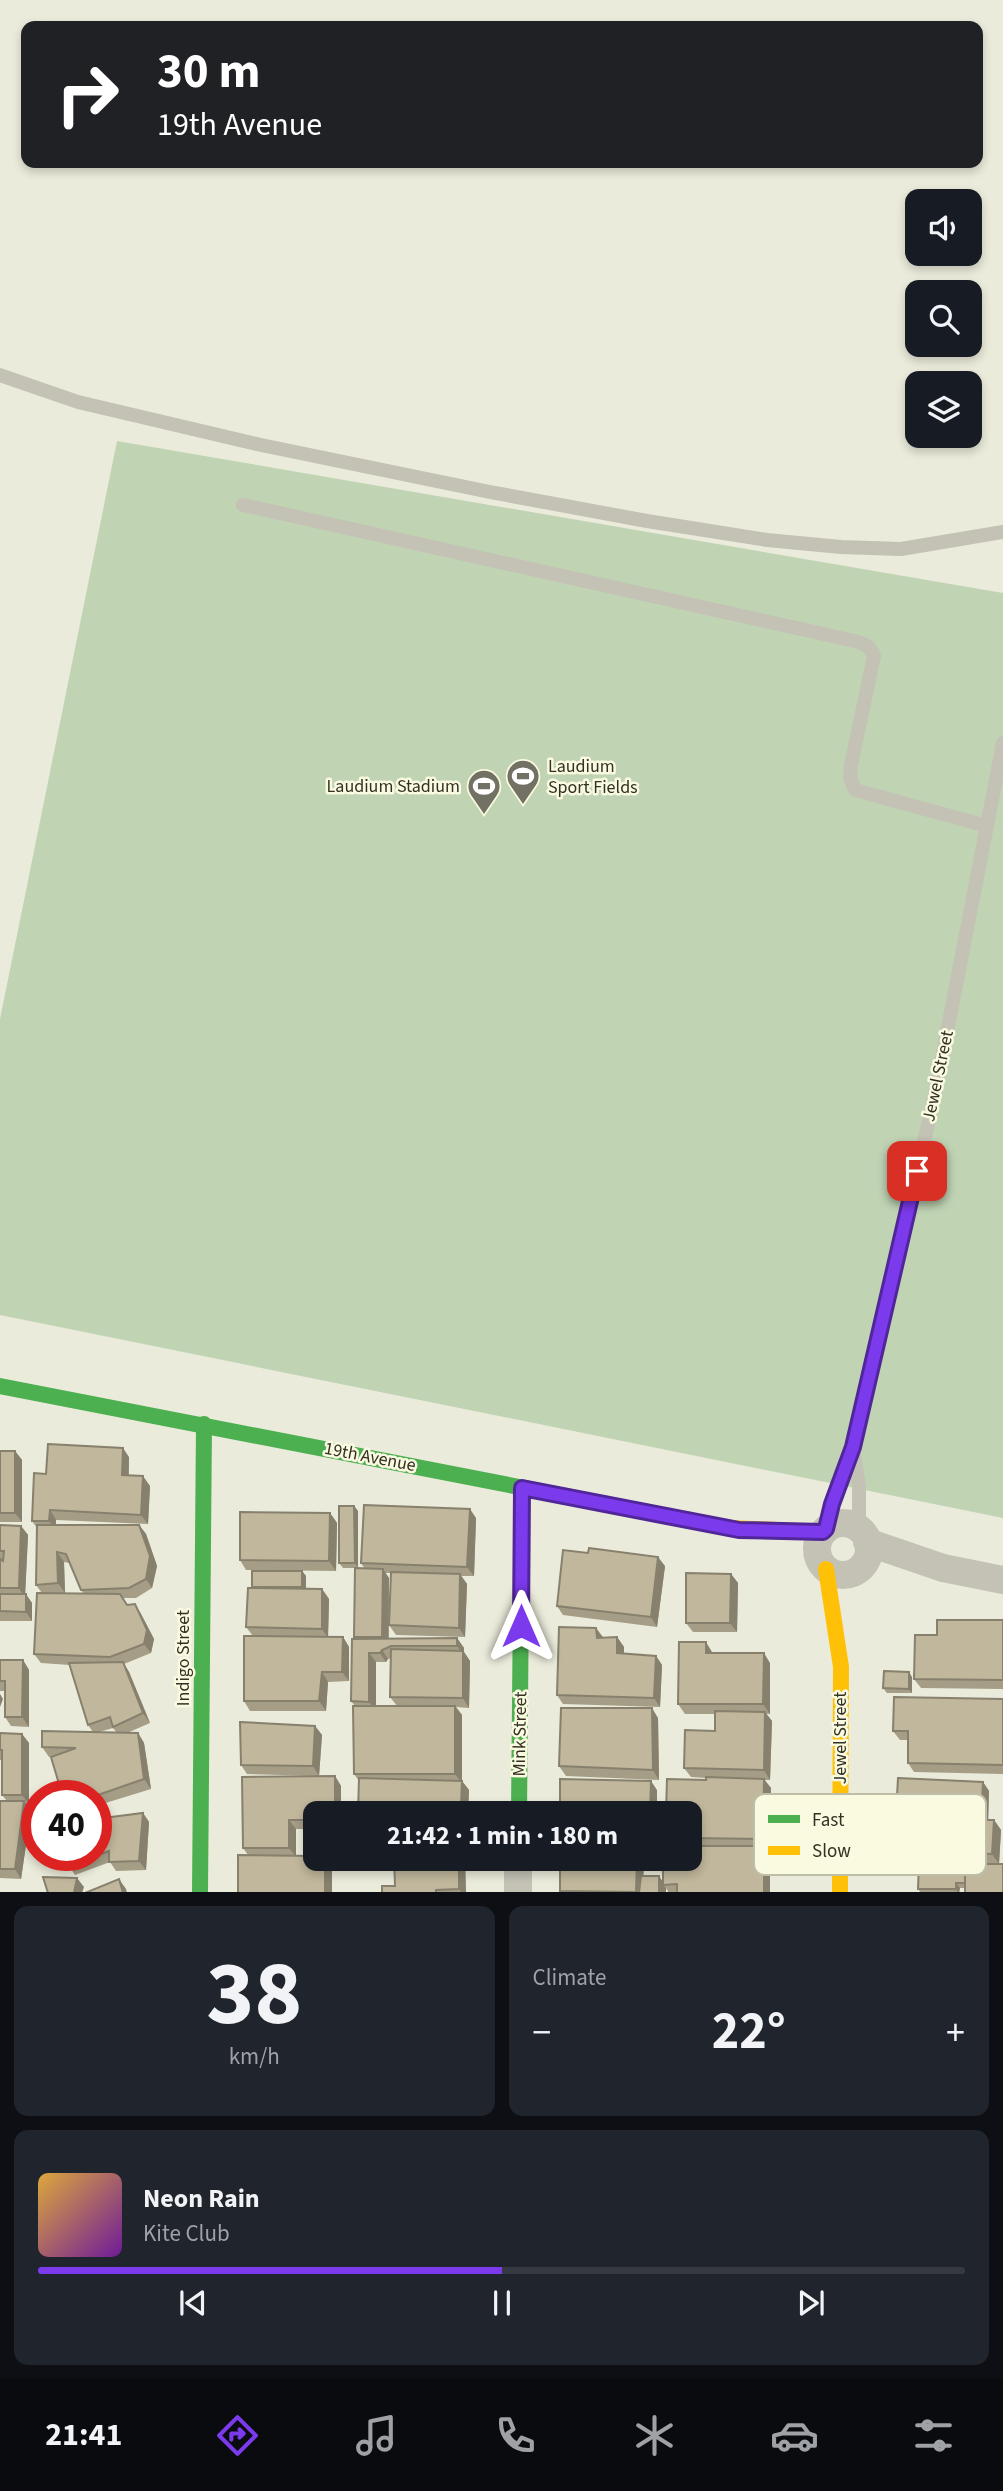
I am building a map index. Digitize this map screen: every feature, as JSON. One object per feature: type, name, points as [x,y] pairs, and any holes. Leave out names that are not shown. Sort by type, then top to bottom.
[{"type":"street","name":"19th Avenue","points":[[0,1386],[739,1530],[824,1531]]},
{"type":"street","name":"Indigo Street","points":[[200,1892],[204,1424]]},
{"type":"street","name":"Mink Street","points":[[519,1801],[522,1488]]},
{"type":"street","points":[[943,1568],[835,1574],[823,1565],[818,1542],[824,1531],[837,1524],[849,1524],[863,1536],[943,1568],[1003,1580]]},
{"type":"street","name":"19th Avenue","points":[[739,1530],[823,1565]]},
{"type":"street","points":[[857,1571],[868,1556],[863,1536]]},
{"type":"street","name":"Jewel Street","points":[[823,1565],[841,1667]]},
{"type":"street","name":"Jewel Street","points":[[840,1794],[841,1667],[857,1571]]},
{"type":"street","points":[[518,1871],[518,1892]]},
{"type":"lane","points":[[0,375],[78,402],[261,444],[647,522],[767,540],[901,549],[1003,531]]},
{"type":"lane","points":[[243,505],[859,642],[869,647],[874,656],[851,765],[850,778],[855,790],[987,826]]},
{"type":"lane","name":"Jewel Street","points":[[824,1531],[853,1447],[935,1094],[1003,743]]},
{"type":"lane","name":"Jewel Street","points":[[853,1447],[863,1536]]},
{"type":"green space","name":"Laudium Stadium","points":[[117,441],[1003,593],[1003,1518],[0,1315],[0,1019]]},
{"type":"building","points":[[48,1444],[123,1448],[122,1475],[143,1476],[141,1515],[50,1510],[49,1521],[32,1521],[34,1473],[46,1474]]},
{"type":"building","points":[[0,1451],[15,1451],[15,1513],[0,1513]]},
{"type":"building","points":[[364,1505],[470,1509],[467,1567],[361,1563]]},
{"type":"building","points":[[339,1506],[354,1506],[355,1563],[339,1563]]},
{"type":"building","points":[[240,1512],[330,1513],[329,1561],[240,1560]]},
{"type":"building","points":[[0,1525],[21,1526],[19,1588],[0,1588],[0,1559],[3,1561],[4,1551],[0,1551]]},
{"type":"building","points":[[37,1525],[139,1525],[150,1556],[146,1579],[129,1588],[81,1590],[66,1554],[57,1552],[58,1583],[36,1585]]},
{"type":"building","points":[[589,1548],[658,1557],[651,1617],[557,1606],[563,1550],[588,1553]]},
{"type":"building","points":[[355,1568],[383,1569],[382,1637],[354,1637]]},
{"type":"building","points":[[252,1571],[302,1571],[302,1587],[252,1587]]},
{"type":"building","points":[[391,1572],[460,1574],[459,1628],[389,1625]]},
{"type":"building","points":[[686,1573],[731,1574],[730,1623],[686,1623]]},
{"type":"building","points":[[248,1588],[322,1589],[322,1629],[246,1627]]},
{"type":"building","points":[[37,1593],[120,1594],[127,1605],[135,1604],[147,1630],[144,1644],[110,1657],[34,1654]]},
{"type":"building","points":[[0,1594],[26,1594],[26,1612],[0,1611]]},
{"type":"building","points":[[937,1620],[1003,1620],[1003,1680],[914,1679],[915,1635],[937,1635]]},
{"type":"building","points":[[559,1627],[596,1628],[597,1638],[617,1637],[617,1653],[656,1656],[654,1698],[557,1695]]},
{"type":"building","points":[[244,1636],[343,1637],[342,1672],[322,1672],[319,1701],[244,1701]]},
{"type":"building","points":[[457,1638],[457,1646],[391,1646],[380,1653],[369,1653],[369,1702],[351,1701],[352,1639]]},
{"type":"building","points":[[679,1642],[706,1642],[706,1653],[764,1653],[763,1704],[678,1704]]},
{"type":"building","points":[[391,1649],[463,1651],[463,1698],[390,1697]]},
{"type":"building","points":[[0,1660],[23,1660],[22,1717],[5,1717],[5,1681],[0,1681]]},
{"type":"building","points":[[123,1662],[143,1713],[113,1727],[110,1717],[88,1725],[69,1663]]},
{"type":"building","points":[[884,1671],[909,1672],[909,1689],[883,1688]]},
{"type":"building","points":[[894,1697],[1003,1699],[1003,1765],[908,1763],[908,1731],[893,1731]]},
{"type":"building","points":[[353,1706],[455,1706],[455,1774],[354,1774]]},
{"type":"building","points":[[561,1708],[652,1708],[653,1770],[559,1766]]},
{"type":"building","points":[[715,1711],[765,1712],[764,1770],[684,1768],[685,1730],[715,1731]]},
{"type":"building","points":[[240,1722],[315,1726],[313,1766],[241,1765]]},
{"type":"building","points":[[42,1731],[138,1733],[144,1779],[112,1790],[112,1780],[58,1780],[51,1757],[76,1748],[42,1747]]},
{"type":"building","points":[[0,1733],[22,1734],[21,1795],[2,1795]]},
{"type":"building","points":[[335,1776],[335,1801],[303,1801],[303,1820],[289,1820],[289,1848],[243,1848],[242,1777]]},
{"type":"building","points":[[359,1778],[462,1781],[461,1801],[358,1801]]},
{"type":"building","points":[[898,1778],[983,1782],[982,1794],[897,1794]]},
{"type":"building","points":[[560,1779],[651,1781],[650,1801],[560,1801]]},
{"type":"building","points":[[667,1779],[764,1779],[764,1794],[754,1794],[754,1839],[702,1838],[702,1801],[666,1801]]},
{"type":"building","points":[[0,1801],[21,1801],[15,1869],[0,1869]]},
{"type":"building","points":[[143,1813],[139,1861],[112,1862],[112,1817]]},
{"type":"building","points":[[986,1820],[994,1820],[992,1854],[986,1854]]},
{"type":"building","points":[[702,1846],[754,1846],[754,1875],[764,1875],[764,1892],[677,1892],[677,1884],[663,1885],[663,1871],[702,1871]]},
{"type":"building","points":[[238,1855],[303,1856],[303,1871],[325,1871],[325,1892],[238,1892]]},
{"type":"building","points":[[986,1864],[1003,1864],[1003,1892],[965,1892],[965,1875],[986,1875]]},
{"type":"building","points":[[394,1871],[459,1871],[459,1889],[436,1892],[382,1892],[382,1886],[395,1886]]},
{"type":"building","points":[[560,1871],[637,1871],[636,1892],[560,1891]]},
{"type":"building","points":[[918,1875],[965,1875],[965,1883],[956,1883],[956,1889],[918,1889]]},
{"type":"building","points":[[641,1876],[659,1876],[659,1892],[639,1892]]},
{"type":"building","points":[[43,1877],[77,1878],[74,1892],[48,1892]]},
{"type":"building","points":[[119,1879],[123,1892],[87,1892]]},
{"type":"traffic: fast","points":[[0,1386],[730,1528]]},
{"type":"traffic: fast","points":[[200,1892],[204,1424]]},
{"type":"traffic: fast","points":[[519,1801],[522,1488]]},
{"type":"traffic: slow","points":[[730,1528],[823,1532]]},
{"type":"traffic: slow","points":[[826,1569],[841,1667],[840,1794]]},
{"type":"traffic: slow","points":[[840,1875],[840,1892]]},
{"type":"place","name":"Laudium Sport Fields","points":[[523,806]]},
{"type":"place","name":"Laudium Stadium","points":[[484,816]]},
{"type":"route","points":[[521,1626],[522,1488],[739,1530],[823,1532],[826,1529],[832,1504],[853,1447],[917,1171]]}]
